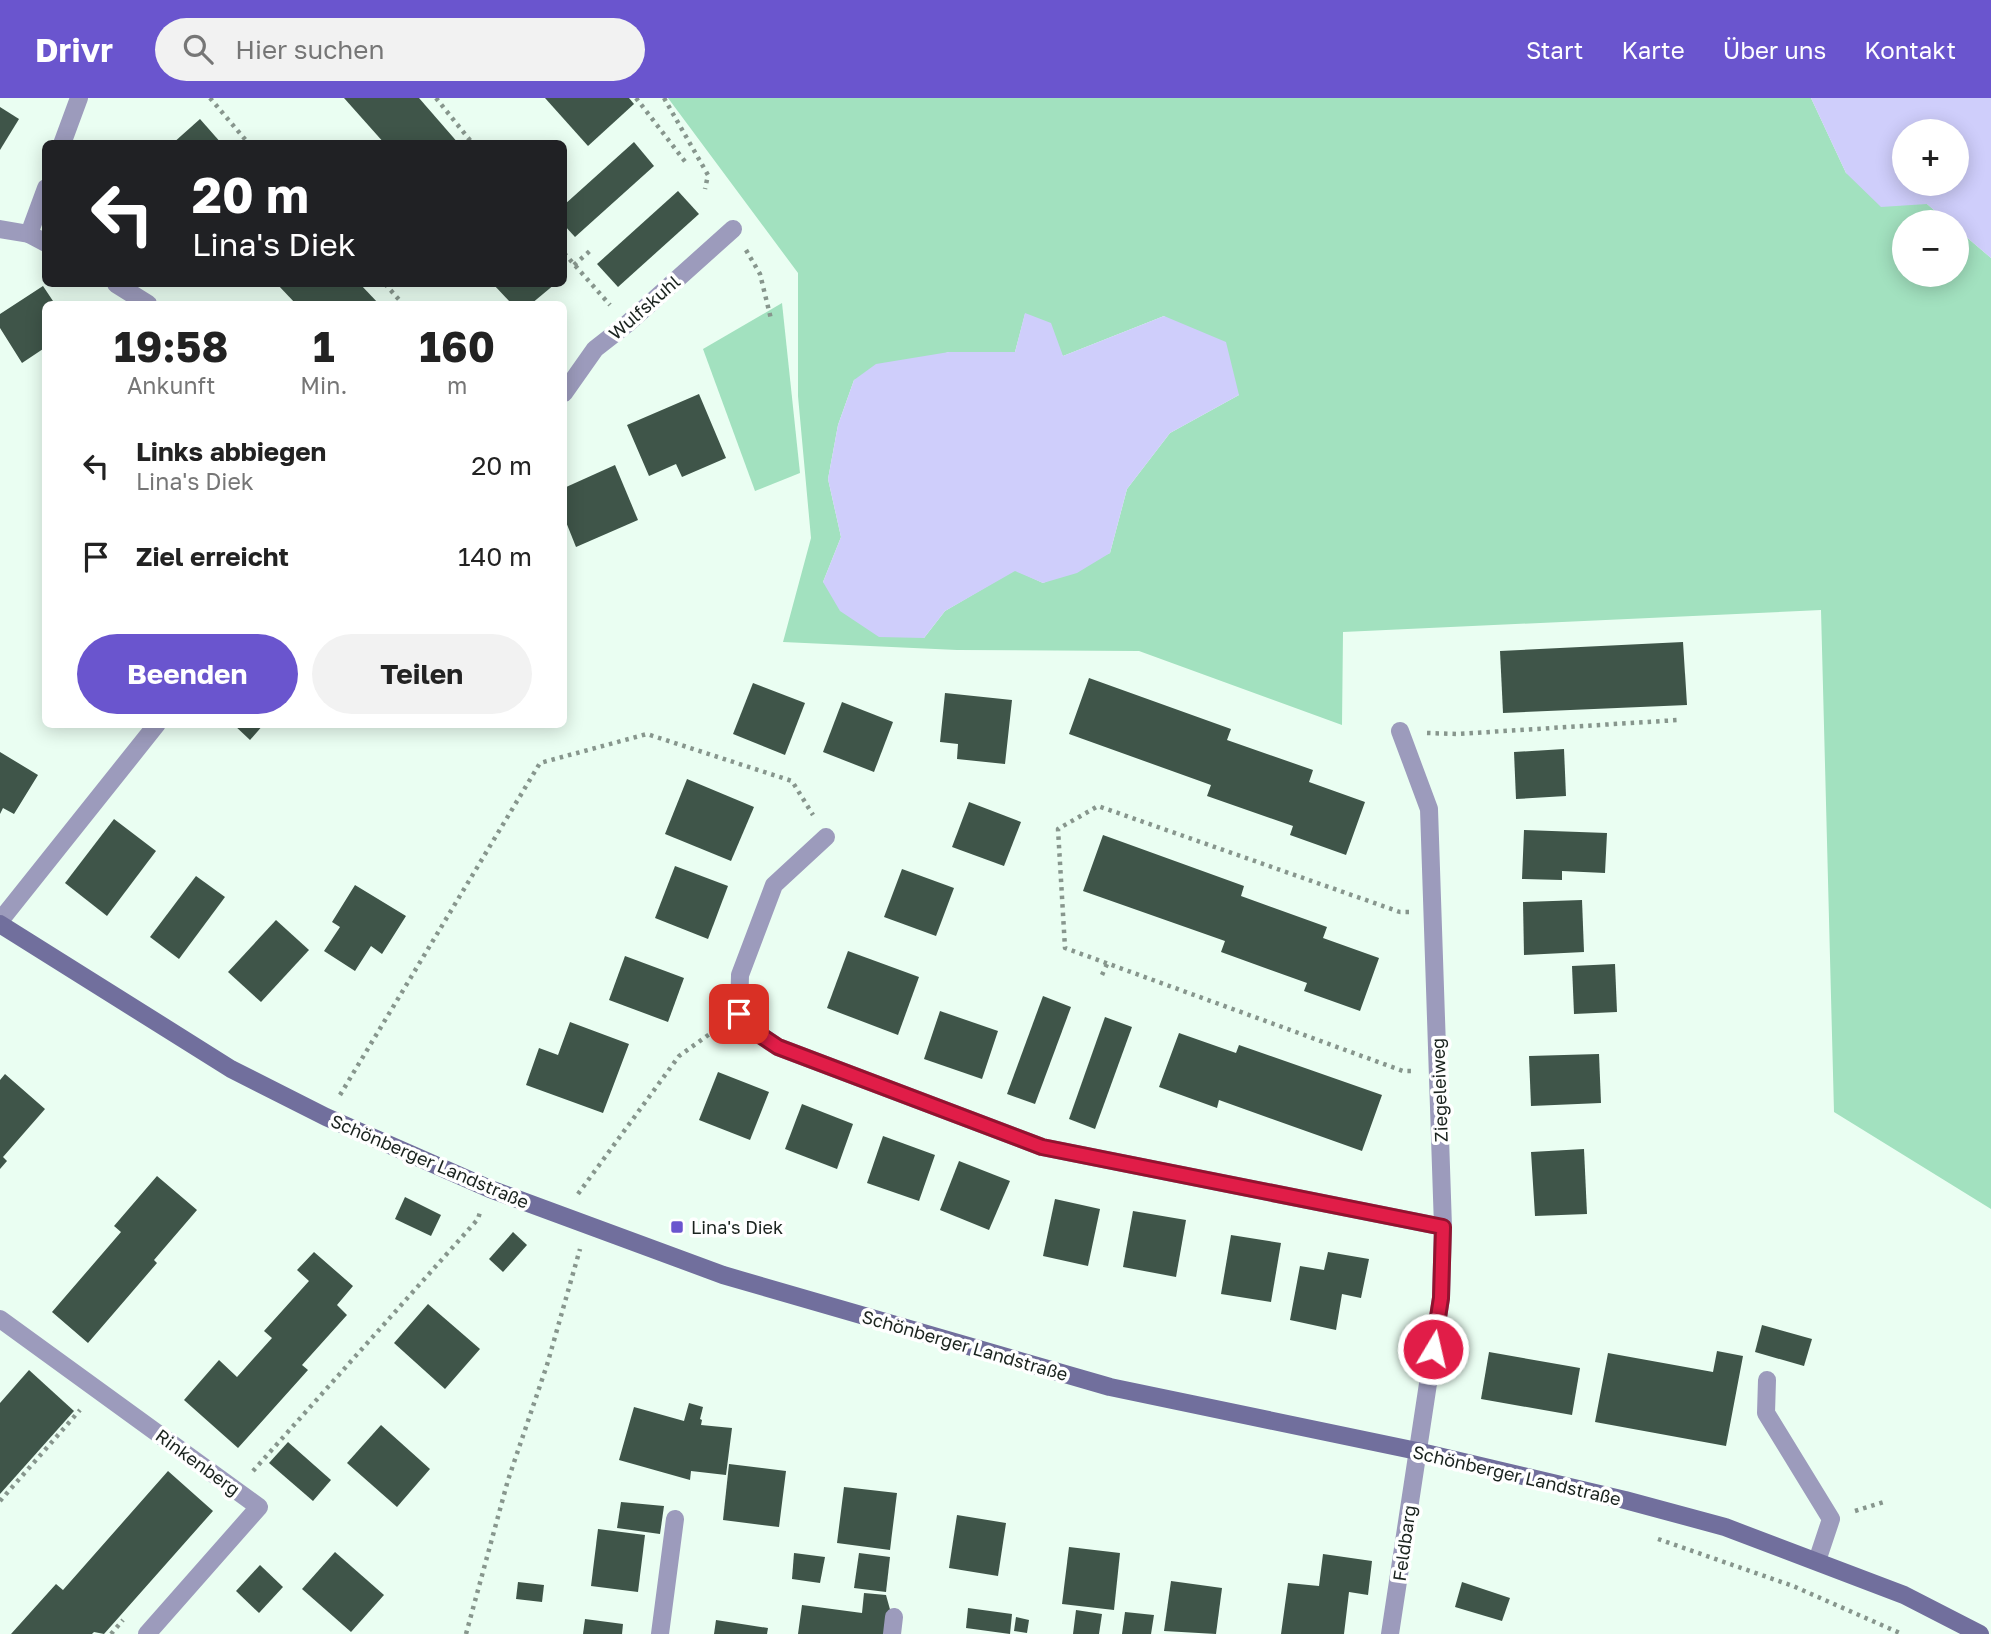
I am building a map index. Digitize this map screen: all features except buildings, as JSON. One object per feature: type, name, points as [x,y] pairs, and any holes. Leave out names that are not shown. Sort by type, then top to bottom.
[{"type":"main road","name":"Schönberger Landstraße","points":[[0,922],[231,1069],[326,1116],[490,1189],[723,1275],[1110,1387],[1417,1451],[1625,1500],[1712,1524],[1904,1595],[1980,1634]]},
{"type":"street","points":[[63,140],[79,98]]},
{"type":"street","points":[[29,234],[42,199]]},
{"type":"street","points":[[0,229],[29,234],[42,241]]},
{"type":"street","name":"Wulfskuhl","points":[[567,389],[595,349],[627,324],[733,229]]},
{"type":"street","points":[[121,287],[143,301]]},
{"type":"street","points":[[0,922],[154,728]]},
{"type":"street","name":"Ziegeleiweg","points":[[1400,731],[1429,808],[1443,1227],[1441,1298],[1417,1451]]},
{"type":"street","points":[[826,836],[774,885],[740,975],[739,1014],[754,1031],[778,1047],[1042,1147],[1443,1227]]},
{"type":"street","name":"Rinkenberg","points":[[0,1319],[259,1507],[147,1634]]},
{"type":"street","points":[[1767,1380],[1766,1413],[1831,1519],[1817,1561]]},
{"type":"street","name":"Feldbarg","points":[[1390,1634],[1417,1451]]},
{"type":"street","points":[[660,1634],[675,1519]]},
{"type":"path","points":[[210,98],[246,140]]},
{"type":"path","points":[[436,98],[470,140]]},
{"type":"path","points":[[636,98],[687,164]]},
{"type":"path","points":[[664,98],[708,175],[705,189]]},
{"type":"path","points":[[733,229],[760,274],[771,319]]},
{"type":"path","points":[[574,265],[591,250]]},
{"type":"path","points":[[567,257],[627,324]]},
{"type":"path","points":[[388,287],[400,301]]},
{"type":"path","points":[[1400,731],[1457,734],[1678,720]]},
{"type":"path","points":[[326,1116],[540,763],[647,734],[792,781],[826,836]]},
{"type":"path","points":[[1434,915],[1400,912],[1098,806],[1058,829],[1065,948],[1403,1071],[1439,1072]]},
{"type":"path","points":[[1102,975],[1107,964]]},
{"type":"path","points":[[568,1219],[581,1187],[678,1056],[739,1014]]},
{"type":"path","points":[[236,1490],[478,1219],[490,1189]]},
{"type":"path","points":[[466,1634],[508,1480],[547,1366],[586,1225]]},
{"type":"path","points":[[0,1501],[97,1390]]},
{"type":"path","points":[[1831,1519],[1887,1501]]},
{"type":"path","points":[[1648,1535],[1793,1586],[1902,1634]]},
{"type":"green space","points":[[668,98],[1811,98],[1846,173],[1892,191],[1892,196],[1906,196],[1927,204],[1934,210],[1892,210],[1892,287],[1969,287],[1969,239],[1991,258],[1991,1209],[1834,1112],[1821,610],[1343,632],[1342,725],[1139,651],[957,650],[783,642],[811,538],[798,396],[798,273]],"holes":[[[1025,314],[1063,356],[1164,316],[1239,395],[1170,433],[1127,489],[1110,553],[1043,583],[1015,570],[945,611],[924,638],[823,582],[841,537],[828,479],[838,425],[854,380],[949,352],[1015,352]]]},
{"type":"green space","points":[[782,303],[800,473],[755,491],[703,349]]},
{"type":"water","points":[[1811,98],[1991,98],[1991,258],[1969,239],[1969,210],[1934,210],[1927,204],[1881,207],[1846,173]]},
{"type":"water","points":[[1025,313],[1051,323],[1063,356],[1164,316],[1226,342],[1239,395],[1170,433],[1127,489],[1110,553],[1077,573],[1043,583],[1015,571],[945,611],[924,638],[879,637],[840,611],[823,582],[841,537],[828,479],[838,425],[854,380],[876,364],[949,352],[1015,352]]},
{"type":"place","name":"Lina's Diek","points":[[677,1227]]},
{"type":"route","points":[[739,1014],[754,1031],[778,1047],[1042,1147],[1443,1227],[1441,1298],[1433,1349]]}]
